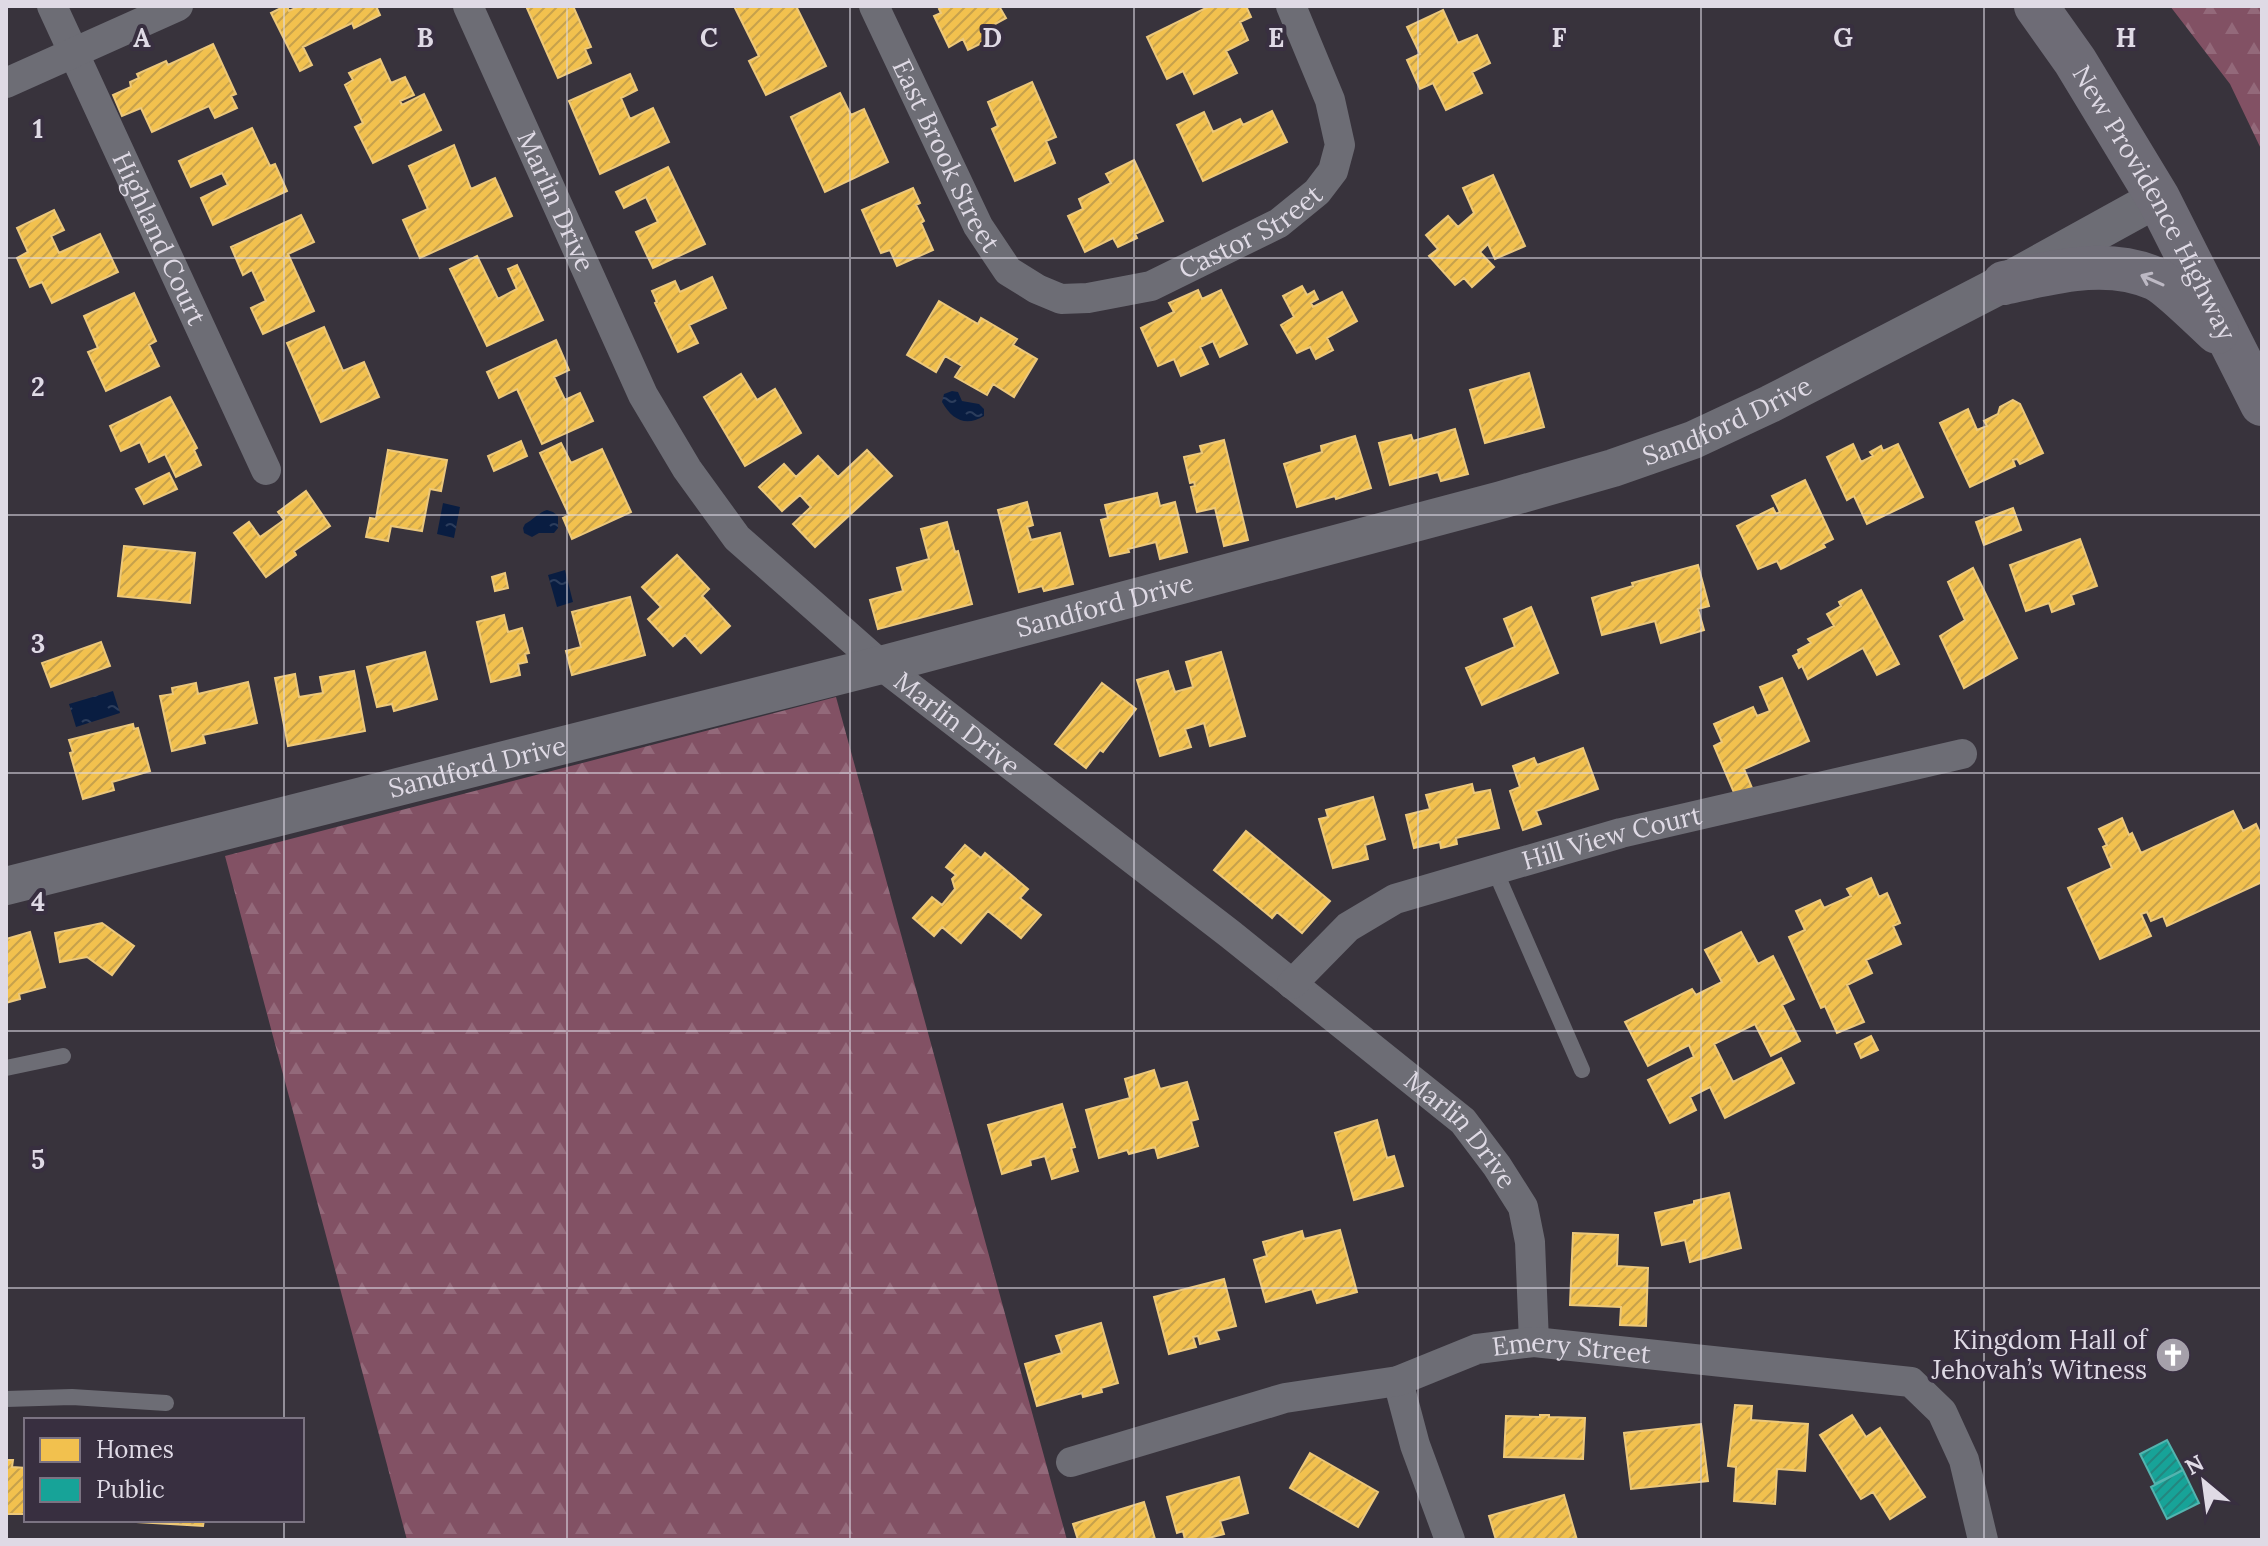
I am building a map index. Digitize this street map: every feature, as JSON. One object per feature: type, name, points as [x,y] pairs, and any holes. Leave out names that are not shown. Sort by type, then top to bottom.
[{"type":"highway","name":"New Providence Highway","points":[[2036,6],[2075,61],[2158,198],[2262,404]]},
{"type":"highway","points":[[2004,283],[2061,270],[2109,267],[2158,280],[2234,346]]},
{"type":"street","name":"Highland Court","points":[[52,6],[266,470]]},
{"type":"street","points":[[6,83],[178,6]]},
{"type":"street","name":"Marlin Drive","points":[[468,6],[643,395],[687,469],[737,538],[881,665],[1463,1121],[1523,1207],[1530,1242],[1534,1342]]},
{"type":"street","name":"East Brook Street","points":[[874,6],[978,226],[1008,271],[1037,289]]},
{"type":"street","name":"Castor Street","points":[[1037,289],[1061,299],[1088,298],[1151,286],[1279,223],[1317,192],[1333,171],[1340,145],[1330,100],[1291,6]]},
{"type":"street","name":"Sandford Drive","points":[[6,886],[881,665],[1613,468],[1693,440],[1770,404],[2004,283],[2158,198]]},
{"type":"street","name":"Hill View Court","points":[[1292,984],[1348,927],[1395,899],[1621,833],[1962,754]]},
{"type":"street","name":"Emery Street","points":[[1071,1462],[1285,1398],[1398,1381],[1477,1349],[1534,1342],[1911,1382],[1942,1412],[1964,1460],[1983,1540]]},
{"type":"street","points":[[1398,1381],[1415,1445],[1450,1540]]},
{"type":"lane","points":[[1494,868],[1582,1070]]},
{"type":"lane","points":[[6,1068],[63,1056]]},
{"type":"lane","points":[[6,1399],[72,1397],[166,1403]]},
{"type":"green space","points":[[2170,6],[2262,6],[2262,151],[2230,84]]},
{"type":"green space","points":[[836,697],[1067,1540],[407,1540],[225,856]]},
{"type":"water","points":[[958,392],[962,401],[979,404],[984,409],[984,416],[971,421],[955,417],[942,402],[944,394]]},
{"type":"water","points":[[443,503],[460,507],[454,538],[437,534]]},
{"type":"water","points":[[547,510],[558,516],[558,528],[554,533],[539,533],[532,537],[524,533],[525,524]]},
{"type":"water","points":[[565,570],[573,602],[557,607],[548,575]]},
{"type":"water","points":[[113,691],[120,713],[76,727],[69,704]]},
{"type":"building: Homes","points":[[285,6],[289,11],[300,6],[376,6],[380,15],[354,28],[352,23],[303,47],[312,65],[300,71],[271,13]]},
{"type":"building: Homes","points":[[526,6],[573,6],[591,47],[585,49],[591,63],[558,78]]},
{"type":"building: Homes","points":[[734,6],[796,6],[826,66],[766,95],[749,61],[759,56]]},
{"type":"building: Homes","points":[[945,6],[999,6],[1006,18],[995,24],[1000,34],[968,50],[963,39],[949,47],[934,16],[941,13],[939,9]]},
{"type":"building: Homes","points":[[1210,6],[1246,6],[1251,17],[1240,22],[1248,40],[1226,51],[1237,73],[1194,94],[1183,71],[1167,79],[1147,37]]},
{"type":"building: Homes","points":[[1443,10],[1458,43],[1477,35],[1490,63],[1472,72],[1482,93],[1446,110],[1433,83],[1420,89],[1407,60],[1420,54],[1407,27]]},
{"type":"building: Homes","points":[[213,44],[236,94],[231,96],[237,108],[215,118],[209,106],[152,132],[141,108],[122,116],[113,95],[131,87],[130,82],[139,78],[137,74],[166,61],[168,65]]},
{"type":"building: Homes","points":[[380,59],[391,83],[405,77],[414,95],[400,101],[402,105],[424,94],[441,130],[373,163],[355,127],[363,123],[345,85],[353,80],[349,73]]},
{"type":"building: Homes","points":[[630,74],[637,90],[621,98],[630,119],[653,108],[669,142],[600,174],[569,101]]},
{"type":"building: Homes","points":[[1032,82],[1056,137],[1046,141],[1055,163],[1015,181],[992,129],[998,126],[988,102]]},
{"type":"building: Homes","points":[[840,93],[851,115],[864,109],[888,162],[825,192],[791,117]]},
{"type":"building: Homes","points":[[1272,111],[1287,142],[1203,181],[1177,125],[1204,112],[1213,132],[1240,119],[1243,125]]},
{"type":"building: Homes","points":[[252,128],[270,166],[275,164],[287,191],[213,225],[201,198],[228,185],[222,173],[191,187],[179,161]]},
{"type":"building: Homes","points":[[454,145],[471,189],[495,178],[512,216],[420,258],[403,220],[428,209],[409,166]]},
{"type":"building: Homes","points":[[1134,160],[1163,221],[1135,234],[1137,238],[1118,247],[1113,238],[1085,252],[1068,216],[1083,209],[1079,199],[1111,183],[1106,174]]},
{"type":"building: Homes","points":[[668,167],[705,244],[653,268],[636,232],[658,222],[646,197],[624,208],[616,192]]},
{"type":"building: Homes","points":[[1493,175],[1525,246],[1495,259],[1488,244],[1480,252],[1494,267],[1472,287],[1464,278],[1455,285],[1429,256],[1438,249],[1426,235],[1448,216],[1458,227],[1474,213],[1463,188]]},
{"type":"building: Homes","points":[[913,188],[920,203],[916,205],[924,221],[921,223],[933,250],[897,266],[890,250],[881,253],[862,210]]},
{"type":"building: Homes","points":[[54,210],[64,230],[51,236],[59,253],[100,234],[118,272],[52,303],[42,282],[30,287],[17,258],[28,252],[17,228]]},
{"type":"building: Homes","points":[[301,215],[314,242],[288,254],[314,311],[263,334],[251,308],[266,301],[252,270],[243,275],[231,247]]},
{"type":"building: Homes","points":[[477,256],[498,299],[517,289],[508,269],[517,265],[543,320],[487,346],[450,269]]},
{"type":"building: Homes","points":[[712,277],[726,308],[689,325],[698,343],[678,352],[652,291],[675,281],[680,292]]},
{"type":"building: Homes","points":[[1302,286],[1307,295],[1314,291],[1318,299],[1311,303],[1313,307],[1342,292],[1357,321],[1327,338],[1333,350],[1316,359],[1310,347],[1297,353],[1281,325],[1294,317],[1283,296]]},
{"type":"building: Homes","points":[[1198,290],[1202,299],[1221,290],[1247,344],[1220,357],[1213,341],[1200,347],[1208,364],[1181,376],[1174,359],[1158,366],[1141,328],[1174,312],[1169,303]]},
{"type":"building: Homes","points":[[134,293],[156,341],[149,345],[159,366],[106,391],[88,352],[98,348],[84,316]]},
{"type":"building: Homes","points":[[939,301],[978,324],[981,318],[1017,339],[1013,345],[1037,359],[1014,397],[993,384],[987,395],[955,377],[962,366],[945,356],[936,372],[907,355]]},
{"type":"building: Homes","points":[[324,327],[343,371],[364,362],[379,397],[321,422],[287,343]]},
{"type":"building: Homes","points":[[556,340],[569,370],[554,377],[565,400],[580,393],[593,421],[542,444],[517,389],[499,398],[487,372]]},
{"type":"building: Homes","points":[[1529,373],[1544,427],[1485,443],[1470,390]]},
{"type":"building: Homes","points":[[741,374],[757,400],[775,389],[801,433],[745,466],[704,397]]},
{"type":"building: Homes","points":[[170,397],[197,448],[194,450],[201,465],[176,477],[165,454],[149,462],[140,442],[121,451],[110,426]]},
{"type":"building: Homes","points":[[2013,400],[2020,404],[2043,453],[2020,464],[2017,459],[2013,460],[2015,466],[1970,487],[1940,423],[1968,409],[1977,430],[1987,426],[1984,421],[1998,414],[2000,407]]},
{"type":"building: Homes","points":[[1455,429],[1468,474],[1441,481],[1438,472],[1390,485],[1379,443],[1411,435],[1413,441]]},
{"type":"building: Homes","points":[[1355,436],[1371,488],[1297,507],[1284,464],[1322,452],[1321,446]]},
{"type":"building: Homes","points":[[1224,440],[1248,540],[1224,546],[1215,508],[1197,512],[1191,487],[1195,486],[1194,482],[1190,483],[1184,457],[1202,453],[1200,446]]},
{"type":"building: Homes","points":[[521,441],[527,456],[494,471],[488,456]]},
{"type":"building: Homes","points":[[561,443],[571,463],[602,449],[631,512],[572,539],[563,518],[569,515],[540,453]]},
{"type":"building: Homes","points":[[1853,444],[1861,462],[1873,456],[1870,452],[1881,446],[1883,451],[1898,444],[1923,497],[1867,524],[1854,496],[1847,500],[1827,457]]},
{"type":"building: Homes","points":[[388,450],[447,460],[441,491],[430,489],[422,531],[391,526],[388,541],[366,537],[370,518],[376,519]]},
{"type":"building: Homes","points":[[867,450],[892,476],[815,547],[793,524],[811,507],[800,495],[782,511],[759,487],[784,464],[796,477],[818,456],[838,477]]},
{"type":"building: Homes","points":[[169,473],[177,489],[144,504],[136,489]]},
{"type":"building: Homes","points":[[1805,480],[1833,539],[1823,544],[1825,547],[1781,569],[1777,561],[1758,569],[1737,526],[1773,508],[1776,514],[1780,512],[1772,496]]},
{"type":"building: Homes","points":[[306,491],[330,526],[294,551],[296,555],[266,577],[234,533],[249,522],[260,537],[284,520],[278,512]]},
{"type":"building: Homes","points":[[1157,493],[1160,506],[1175,502],[1187,552],[1160,559],[1156,542],[1110,556],[1101,520],[1108,518],[1105,505]]},
{"type":"building: Homes","points":[[1027,502],[1033,525],[1027,527],[1031,540],[1060,533],[1073,584],[1044,591],[1042,586],[1019,592],[998,510]]},
{"type":"building: Homes","points":[[2013,508],[2021,530],[1984,545],[1976,522]]},
{"type":"building: Homes","points":[[947,522],[972,604],[878,629],[870,600],[903,591],[897,568],[929,559],[921,529]]},
{"type":"building: Homes","points":[[2080,539],[2097,586],[2071,595],[2074,604],[2052,612],[2049,603],[2026,611],[2010,565]]},
{"type":"building: Homes","points":[[124,546],[195,553],[190,603],[118,596]]},
{"type":"building: Homes","points":[[677,555],[709,589],[702,596],[730,626],[701,653],[685,635],[673,646],[648,619],[661,607],[642,587]]},
{"type":"building: Homes","points":[[1698,565],[1709,606],[1698,609],[1704,630],[1661,643],[1655,621],[1602,635],[1592,598],[1633,586],[1632,583]]},
{"type":"building: Homes","points":[[1973,568],[2017,658],[1964,688],[1940,636],[1965,620],[1948,582]]},
{"type":"building: Homes","points":[[505,573],[508,588],[495,591],[492,577]]},
{"type":"building: Homes","points":[[1861,590],[1899,664],[1877,675],[1863,648],[1808,679],[1793,656],[1811,643],[1808,639],[1834,626],[1827,614],[1841,606],[1839,602]]},
{"type":"building: Homes","points":[[630,597],[645,655],[572,675],[566,651],[581,647],[572,612]]},
{"type":"building: Homes","points":[[1531,607],[1558,673],[1482,705],[1466,668],[1515,647],[1504,619]]},
{"type":"building: Homes","points":[[504,615],[508,632],[522,628],[529,653],[525,654],[527,662],[518,664],[520,675],[491,682],[477,622]]},
{"type":"building: Homes","points":[[101,642],[110,666],[51,687],[42,663]]},
{"type":"building: Homes","points":[[425,652],[437,699],[394,711],[392,704],[377,707],[367,667]]},
{"type":"building: Homes","points":[[1221,652],[1245,736],[1210,746],[1204,723],[1185,729],[1191,747],[1160,756],[1137,680],[1168,671],[1175,692],[1193,687],[1186,662]]},
{"type":"building: Homes","points":[[354,671],[365,731],[288,746],[275,678],[295,674],[299,697],[323,693],[320,677]]},
{"type":"building: Homes","points":[[1782,678],[1809,741],[1744,769],[1752,788],[1735,795],[1714,746],[1722,742],[1714,724],[1753,707],[1757,716],[1770,711],[1760,687]]},
{"type":"building: Homes","points":[[248,682],[257,723],[203,735],[205,743],[172,751],[160,696],[173,694],[172,688],[196,683],[198,694]]},
{"type":"building: Homes","points":[[1102,683],[1136,709],[1103,752],[1100,750],[1086,768],[1055,744]]},
{"type":"building: Homes","points":[[133,724],[134,729],[138,728],[150,771],[112,782],[114,790],[83,799],[69,740]]},
{"type":"building: Homes","points":[[1583,748],[1598,789],[1536,811],[1541,824],[1523,830],[1510,791],[1520,787],[1513,766],[1534,758],[1537,765]]},
{"type":"building: Homes","points":[[1472,784],[1474,793],[1490,790],[1499,828],[1456,838],[1457,844],[1441,848],[1440,842],[1414,848],[1406,815],[1430,809],[1426,795]]},
{"type":"building: Homes","points":[[1373,797],[1385,839],[1365,845],[1368,859],[1333,868],[1319,819],[1328,817],[1326,810]]},
{"type":"building: Homes","points":[[2233,811],[2243,831],[2256,824],[2262,837],[2262,882],[2167,926],[2163,916],[2151,921],[2147,912],[2141,914],[2151,936],[2100,959],[2068,888],[2112,868],[2103,847],[2107,845],[2099,829],[2122,818],[2141,853]]},
{"type":"building: Homes","points":[[1246,831],[1330,901],[1302,933],[1277,912],[1272,918],[1214,870]]},
{"type":"building: Homes","points":[[965,845],[981,858],[985,853],[1028,889],[1020,898],[1041,915],[1021,938],[988,911],[961,943],[942,927],[934,936],[913,918],[932,897],[942,905],[955,889],[952,879],[956,875],[946,867]]},
{"type":"building: Homes","points":[[1871,878],[1879,897],[1887,893],[1900,923],[1893,926],[1901,944],[1866,960],[1872,973],[1847,985],[1864,1022],[1837,1033],[1825,1006],[1821,1008],[1789,937],[1805,930],[1796,911],[1820,900],[1824,908],[1851,896],[1847,889]]},
{"type":"building: Homes","points":[[102,923],[134,946],[112,975],[87,957],[60,962],[55,933]]},
{"type":"building: Homes","points":[[30,932],[45,987],[19,994],[20,999],[6,1003],[6,939]]},
{"type":"building: Homes","points":[[1741,932],[1758,964],[1773,956],[1794,999],[1782,1005],[1800,1041],[1771,1056],[1755,1024],[1714,1044],[1733,1082],[1781,1058],[1794,1083],[1725,1118],[1710,1087],[1690,1097],[1696,1110],[1670,1123],[1648,1080],[1694,1057],[1689,1045],[1648,1066],[1625,1022],[1692,989],[1696,995],[1722,982],[1705,950]]},
{"type":"building: Homes","points":[[1871,1036],[1878,1050],[1861,1058],[1855,1044]]},
{"type":"building: Homes","points":[[1154,1070],[1160,1089],[1187,1082],[1198,1119],[1191,1121],[1198,1146],[1158,1158],[1155,1147],[1129,1154],[1127,1150],[1099,1158],[1086,1110],[1130,1098],[1125,1079]]},
{"type":"building: Homes","points":[[1062,1104],[1075,1147],[1071,1148],[1078,1171],[1052,1179],[1045,1156],[1030,1160],[1031,1165],[1002,1174],[988,1125]]},
{"type":"building: Homes","points":[[1377,1120],[1387,1158],[1394,1156],[1403,1186],[1354,1200],[1335,1133]]},
{"type":"building: Homes","points":[[1729,1193],[1741,1248],[1690,1262],[1685,1240],[1662,1245],[1655,1213]]},
{"type":"building: Homes","points":[[1340,1230],[1357,1292],[1317,1303],[1312,1289],[1266,1302],[1254,1260],[1267,1256],[1263,1242],[1302,1231],[1304,1239]]},
{"type":"building: Homes","points":[[1573,1233],[1618,1235],[1617,1266],[1648,1268],[1646,1326],[1620,1325],[1621,1307],[1570,1305]]},
{"type":"building: Homes","points":[[1224,1279],[1236,1326],[1216,1331],[1219,1339],[1200,1344],[1198,1336],[1193,1337],[1196,1347],[1169,1354],[1154,1297]]},
{"type":"building: Homes","points":[[1101,1323],[1118,1383],[1101,1388],[1102,1392],[1083,1397],[1082,1393],[1037,1406],[1025,1364],[1062,1353],[1056,1336]]},
{"type":"building: Homes","points":[[1735,1405],[1752,1406],[1751,1420],[1808,1424],[1805,1471],[1777,1469],[1775,1504],[1734,1501],[1736,1467],[1728,1466]]},
{"type":"building: Homes","points":[[1852,1415],[1866,1437],[1880,1428],[1925,1497],[1890,1519],[1873,1492],[1861,1499],[1820,1435]]},
{"type":"building: Homes","points":[[1506,1416],[1585,1418],[1583,1459],[1504,1457]]},
{"type":"building: Homes","points":[[1701,1424],[1708,1481],[1631,1489],[1624,1433]]},
{"type":"building: Homes","points":[[1310,1453],[1378,1492],[1358,1527],[1290,1488]]},
{"type":"building: Homes","points":[[6,1460],[13,1460],[12,1467],[24,1468],[24,1514],[6,1514]]},
{"type":"building: Homes","points":[[1239,1477],[1248,1513],[1220,1521],[1224,1534],[1201,1540],[1185,1540],[1183,1531],[1177,1533],[1167,1497]]},
{"type":"building: Homes","points":[[1564,1495],[1577,1540],[1496,1540],[1489,1516]]},
{"type":"building: Homes","points":[[1144,1502],[1155,1539],[1078,1540],[1073,1524]]},
{"type":"building: Homes","points":[[137,1522],[204,1522],[203,1526]]},
{"type":"building: Public","points":[[2167,1440],[2183,1470],[2155,1484],[2140,1454]]},
{"type":"building: Public","points":[[2183,1470],[2199,1503],[2167,1519],[2151,1487]]},
{"type":"place","name":"Kingdom Hall of Jehovah’s Witness","points":[[2173,1355]]}]
